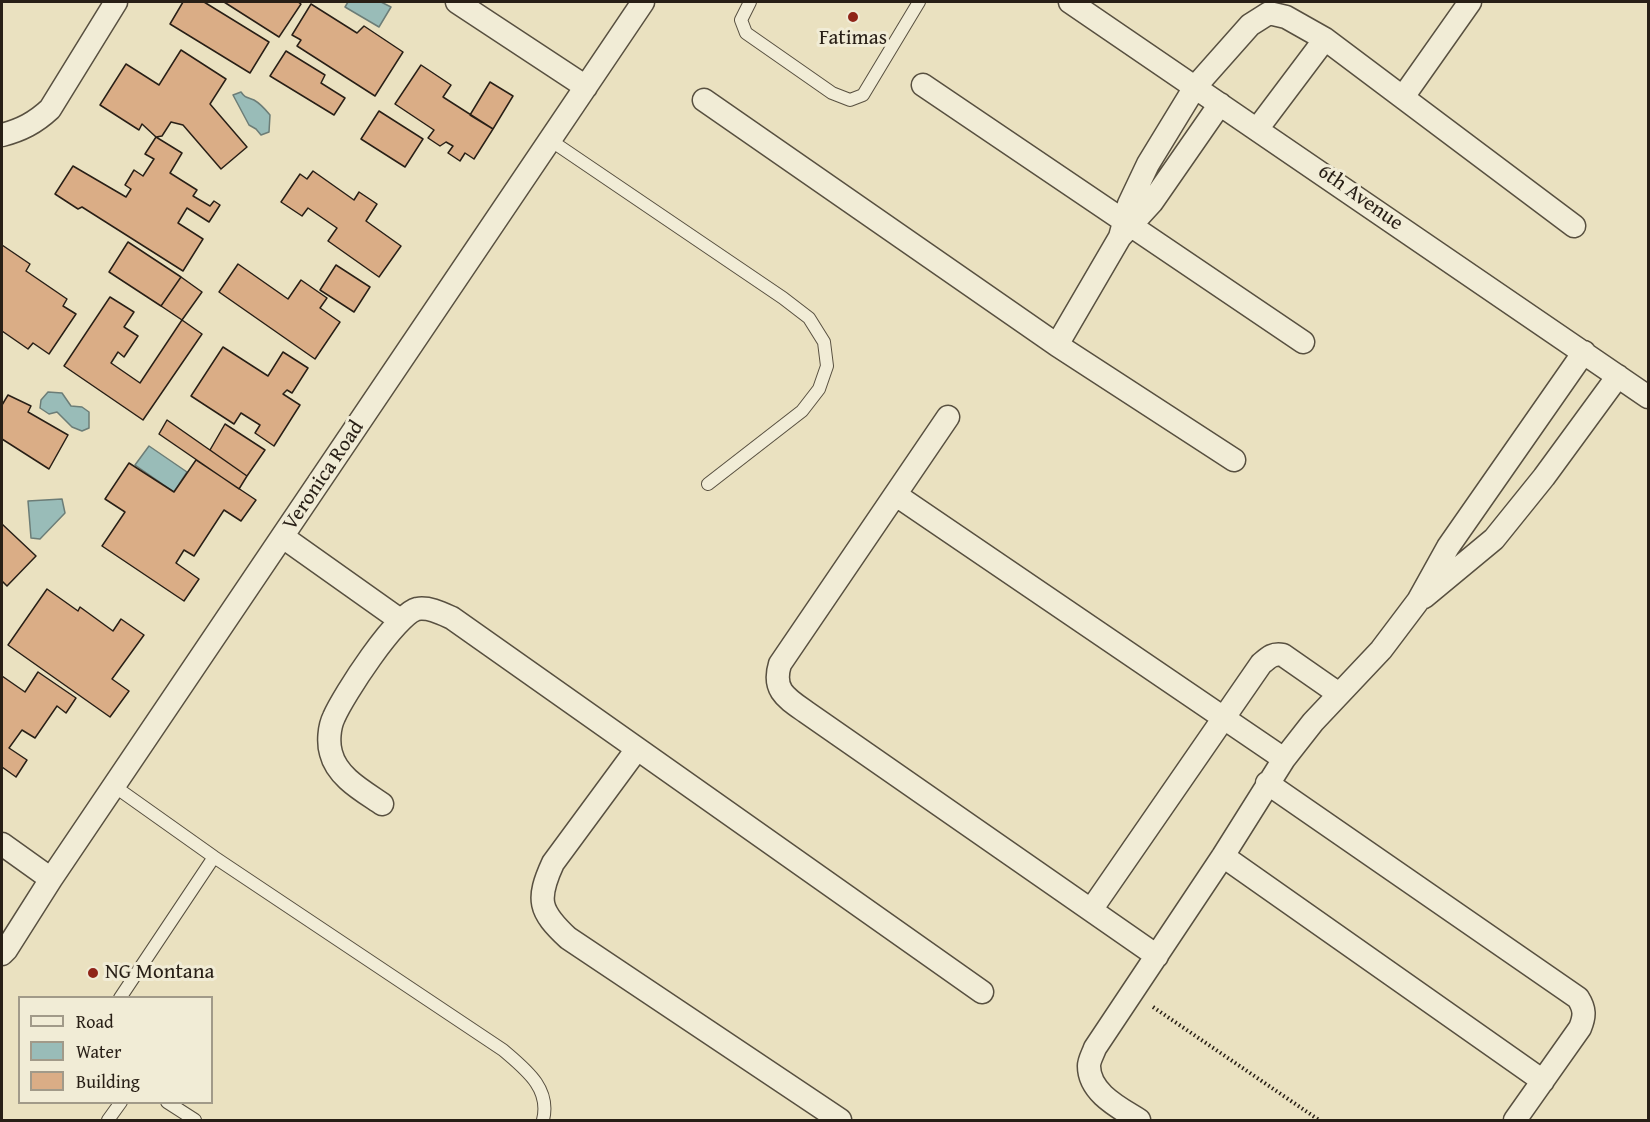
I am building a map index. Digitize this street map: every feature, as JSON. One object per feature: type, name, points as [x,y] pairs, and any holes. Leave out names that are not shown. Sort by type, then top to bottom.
[{"type":"street","points":[[2,135],[18,131],[36,122],[50,109],[116,2]]},
{"type":"street","points":[[457,2],[586,87]]},
{"type":"street","name":"Veronica Road","points":[[3,958],[51,879],[644,2]]},
{"type":"street","name":"6th Avenue","points":[[1070,2],[1258,128],[1648,397]]},
{"type":"street","points":[[1403,97],[1470,2]]},
{"type":"street","points":[[1125,228],[1129,204],[1148,164],[1195,87],[1250,25],[1269,13],[1286,17],[1325,39],[1574,226]]},
{"type":"street","points":[[1258,128],[1325,39]]},
{"type":"street","points":[[923,85],[1125,228],[1303,342]]},
{"type":"street","points":[[704,100],[1057,345],[1234,460]]},
{"type":"street","points":[[1057,345],[1125,228],[1168,179],[1220,104]]},
{"type":"street","points":[[1139,1120],[1099,1091],[1090,1077],[1089,1064],[1095,1048],[1223,856],[1267,783],[1313,722],[1381,650],[1418,601],[1448,547],[1584,352]]},
{"type":"street","points":[[1418,601],[1494,539],[1544,477],[1618,376]]},
{"type":"street","points":[[948,417],[780,664],[776,676],[779,689],[806,712],[1157,956]]},
{"type":"street","points":[[896,495],[1284,759]]},
{"type":"street","points":[[283,537],[400,620]]},
{"type":"street","points":[[382,804],[351,782],[337,767],[331,753],[332,720],[344,697],[400,620],[416,609],[432,609],[452,618],[982,992]]},
{"type":"street","points":[[1091,910],[1262,664],[1270,656],[1277,654],[1290,658],[1339,694]]},
{"type":"street","points":[[637,749],[553,863],[543,884],[542,903],[551,922],[568,938],[840,1120]]},
{"type":"street","points":[[1267,783],[1578,998],[1584,1008],[1584,1019],[1580,1028],[1515,1120]]},
{"type":"street","points":[[2,844],[51,879]]},
{"type":"street","points":[[1223,856],[1543,1081]]},
{"type":"lane","points":[[750,2],[741,20],[746,33],[832,93],[850,100],[863,95],[919,2]]},
{"type":"lane","points":[[550,140],[783,298],[809,318],[824,342],[828,366],[819,389],[802,411],[708,484]]},
{"type":"lane","points":[[114,786],[214,857],[502,1050],[529,1071],[542,1089],[546,1109],[543,1120]]},
{"type":"lane","points":[[121,996],[214,857]]},
{"type":"lane","points":[[108,1120],[120,1104]]},
{"type":"lane","points":[[170,1104],[195,1120]]},
{"type":"path","points":[[1132,993],[1319,1120]]},
{"type":"water","points":[[348,2],[381,2],[391,7],[379,27],[345,7]]},
{"type":"water","points":[[241,92],[259,103],[270,115],[269,132],[261,135],[249,125],[233,95]]},
{"type":"water","points":[[48,392],[62,393],[71,406],[82,407],[89,412],[89,428],[82,431],[72,427],[57,412],[49,414],[40,408],[41,400]]},
{"type":"water","points":[[149,446],[187,472],[174,492],[135,465]]},
{"type":"water","points":[[62,499],[65,513],[40,539],[31,538],[28,501]]},
{"type":"building","points":[[183,2],[204,2],[269,42],[250,73],[170,24]]},
{"type":"building","points":[[224,2],[298,2],[301,4],[279,37]]},
{"type":"building","points":[[311,4],[357,33],[364,26],[403,52],[375,96],[297,46],[301,40],[292,35]]},
{"type":"building","points":[[181,50],[226,79],[210,104],[247,147],[221,169],[183,125],[171,122],[162,136],[156,137],[142,124],[139,130],[100,105],[126,64],[159,85]]},
{"type":"building","points":[[286,51],[325,75],[321,83],[345,98],[334,115],[270,76]]},
{"type":"building","points":[[421,65],[451,85],[443,97],[493,129],[474,159],[465,153],[460,161],[448,153],[453,146],[446,142],[440,146],[428,138],[434,130],[395,104]]},
{"type":"building","points":[[490,82],[513,96],[493,129],[470,115]]},
{"type":"building","points":[[379,111],[423,139],[405,167],[361,139]]},
{"type":"building","points":[[156,137],[182,153],[170,173],[197,190],[193,196],[210,206],[214,201],[220,205],[209,222],[187,208],[178,223],[203,239],[183,271],[82,207],[78,209],[55,194],[73,166],[126,197],[131,189],[125,185],[134,170],[143,176],[154,159],[145,154]]},
{"type":"building","points":[[313,171],[354,200],[359,192],[377,204],[366,221],[401,246],[379,277],[328,241],[337,228],[308,208],[302,216],[281,202],[300,174],[307,179]]},
{"type":"building","points":[[128,242],[181,277],[161,306],[109,272]]},
{"type":"building","points":[[2,245],[30,264],[26,271],[67,299],[63,306],[76,314],[49,354],[33,343],[28,349],[2,331]]},
{"type":"building","points":[[238,264],[288,299],[301,280],[327,298],[320,308],[340,322],[315,359],[219,292]]},
{"type":"building","points":[[336,265],[370,287],[354,312],[320,290]]},
{"type":"building","points":[[181,277],[202,292],[182,320],[161,306]]},
{"type":"building","points":[[110,297],[134,312],[124,327],[138,336],[124,357],[118,352],[111,363],[140,383],[182,320],[202,334],[143,420],[64,366]]},
{"type":"building","points":[[223,347],[268,376],[283,352],[308,368],[292,393],[287,390],[283,394],[300,405],[274,446],[255,433],[260,425],[241,413],[234,424],[191,396]]},
{"type":"building","points":[[8,395],[31,406],[28,412],[68,435],[49,469],[2,439],[2,405]]},
{"type":"building","points":[[167,420],[247,476],[239,489],[159,434]]},
{"type":"building","points":[[225,424],[265,450],[247,476],[210,450]]},
{"type":"building","points":[[196,460],[256,500],[241,521],[224,510],[194,556],[184,550],[176,563],[199,579],[184,601],[102,546],[125,512],[105,499],[129,463],[174,492]]},
{"type":"building","points":[[2,524],[36,556],[7,586],[2,581]]},
{"type":"building","points":[[47,589],[78,611],[80,607],[113,631],[121,619],[144,635],[112,679],[129,691],[110,717],[8,645]]},
{"type":"building","points":[[38,672],[76,698],[66,713],[57,706],[35,738],[22,730],[9,748],[27,760],[16,777],[2,767],[2,676],[25,692]]},
{"type":"place","name":"Fatimas","points":[[853,17]]},
{"type":"place","name":"NG Montana","points":[[93,973]]}]
